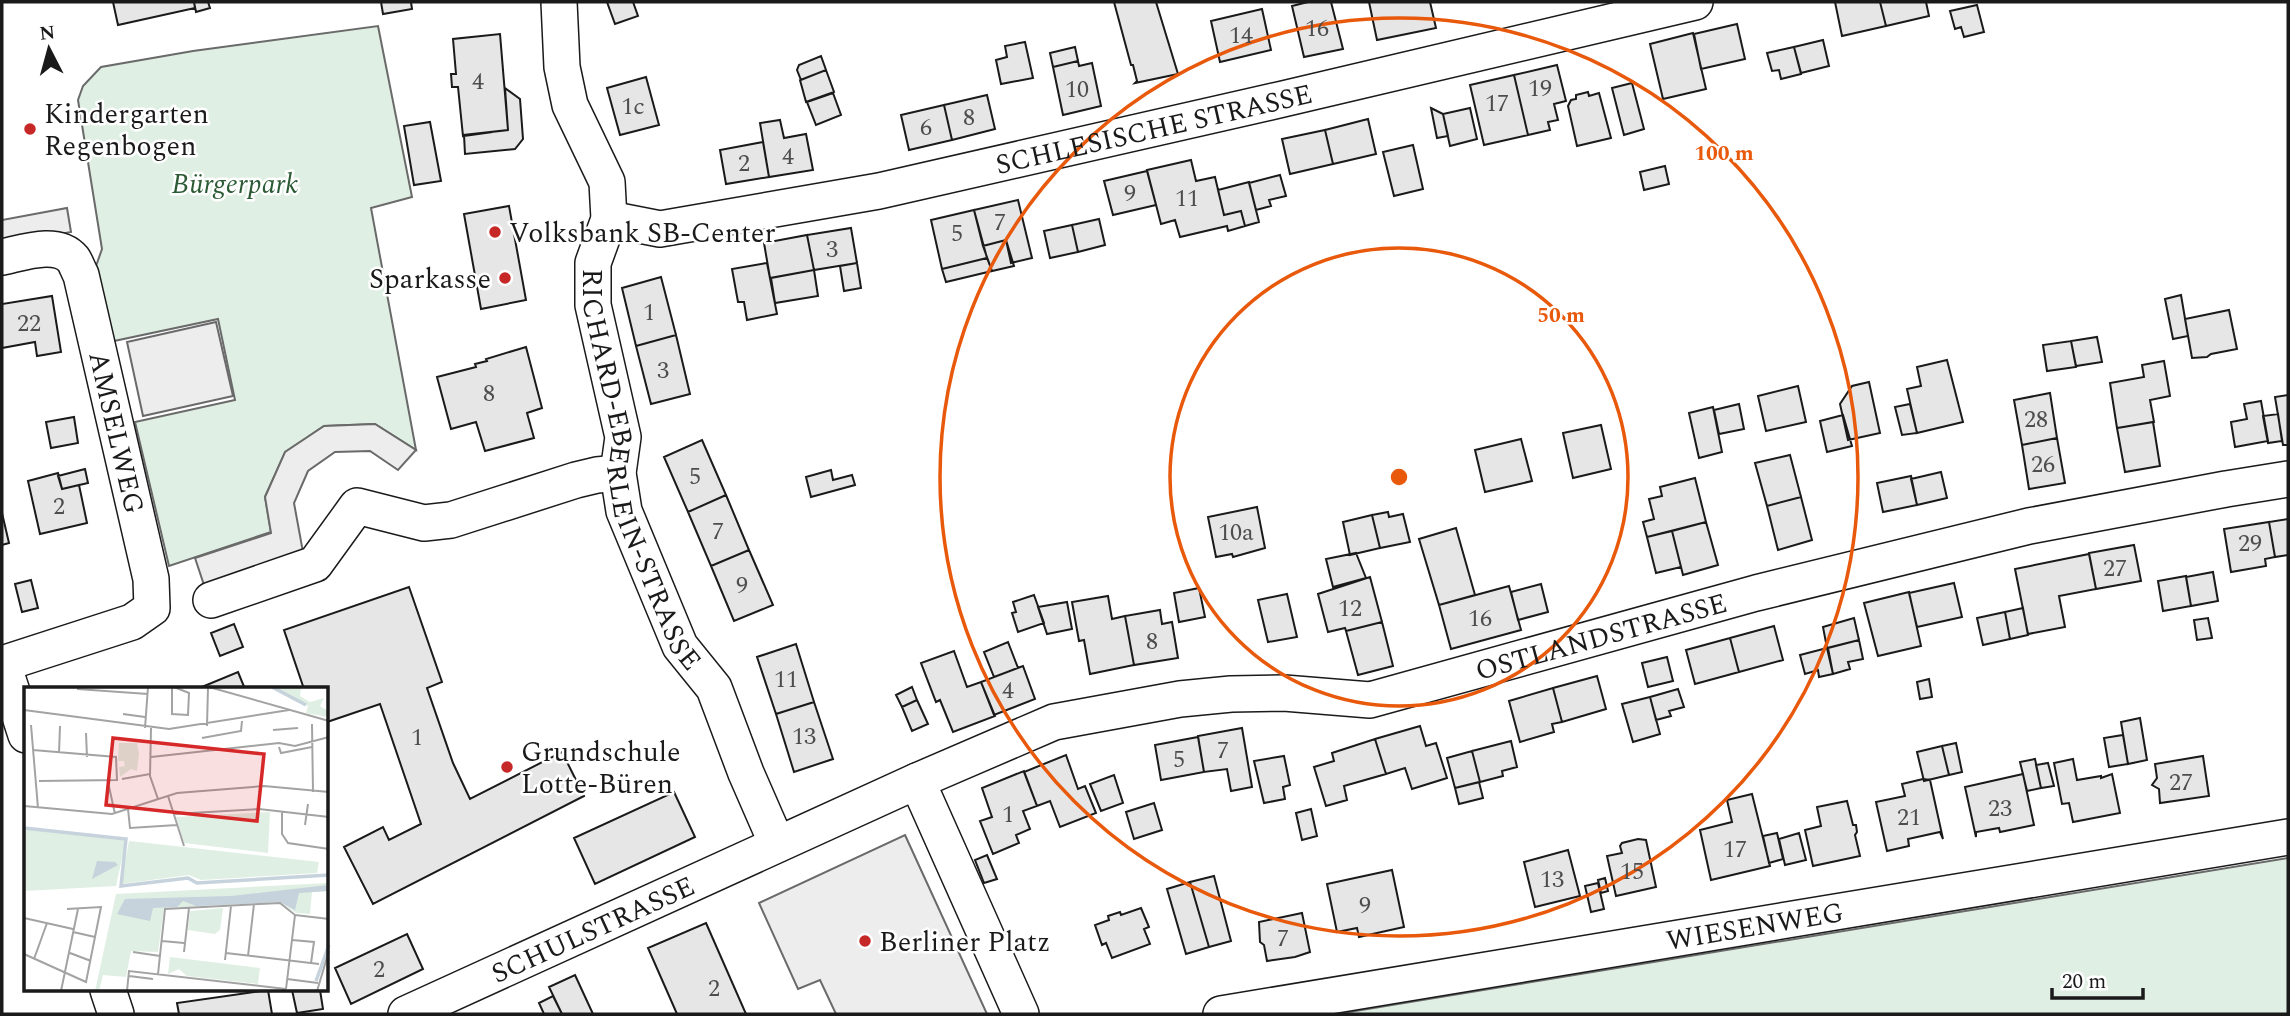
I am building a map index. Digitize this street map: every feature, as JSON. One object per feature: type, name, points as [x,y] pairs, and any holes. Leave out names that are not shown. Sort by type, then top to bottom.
[{"type":"street","name":"RICHARD-EBERLEIN-STRASSE","points":[[559,2],[562,67],[570,105],[607,182],[609,219],[593,263],[593,305],[623,437],[618,473],[624,511],[680,646],[714,688],[746,773],[777,844]]},
{"type":"street","name":"SCHLESISCHE STRASSE","points":[[609,219],[660,229],[878,191],[1695,2]]},
{"type":"street","name":"AMSELWEG","points":[[2,257],[40,250],[58,250],[73,259],[80,275],[151,579],[152,608],[132,622],[3,664]]},
{"type":"street","points":[[211,600],[315,564],[356,506],[424,523],[451,520],[576,480],[618,473]]},
{"type":"street","name":"OSTLANDSTRASSE","points":[[917,781],[1054,722],[1180,699],[1231,694],[1284,693],[1370,700],[1756,593],[2029,526],[2288,480]]},
{"type":"street","points":[[3,664],[24,729]]},
{"type":"street","points":[[777,844],[917,781],[1021,1014]]},
{"type":"street","name":"WIESENWEG","points":[[1221,1014],[2288,837]]},
{"type":"street","name":"SCHULSTRASSE","points":[[406,1014],[777,844]]},
{"type":"street","points":[[109,992],[116,1014]]},
{"type":"green space","name":"Bürgerpark","points":[[378,26],[412,197],[371,208],[416,450],[375,424],[324,426],[285,453],[265,497],[271,532],[169,566],[135,422],[235,400],[218,319],[114,341],[95,269],[102,249],[78,100],[83,86],[101,67],[193,51]]},
{"type":"green space","points":[[2288,858],[2288,1014],[1337,1014]]},
{"type":"shaded area","points":[[67,208],[71,232],[2,245],[2,220]]},
{"type":"shaded area","points":[[216,322],[233,396],[143,416],[127,342]]},
{"type":"shaded area","points":[[375,424],[416,450],[398,470],[370,451],[335,452],[308,471],[294,503],[303,552],[204,585],[195,558],[271,533],[265,497],[285,452],[324,426]]},
{"type":"shaded area","name":"Berliner Platz","points":[[905,835],[987,1014],[836,1014],[820,980],[798,989],[759,903]]},
{"type":"building","points":[[113,2],[194,2],[195,8],[118,25]]},
{"type":"building","points":[[194,2],[208,2],[210,8],[196,12]]},
{"type":"building","points":[[381,2],[411,2],[412,9],[383,14]]},
{"type":"building","points":[[607,2],[633,2],[638,16],[615,24]]},
{"type":"building","points":[[1114,2],[1156,2],[1178,74],[1135,83],[1137,81],[1133,65]]},
{"type":"building","points":[[1308,2],[1331,2],[1343,49],[1304,57],[1292,6]]},
{"type":"building","points":[[1369,2],[1430,2],[1436,28],[1377,40]]},
{"type":"building","points":[[1835,2],[1880,2],[1886,26],[1842,36]]},
{"type":"building","points":[[1880,2],[1926,2],[1929,16],[1886,26]]},
{"type":"building","points":[[1977,5],[1984,32],[1964,37],[1961,27],[1955,29],[1950,11]]},
{"type":"building","points":[[1262,9],[1271,50],[1220,62],[1211,21]]},
{"type":"building","points":[[1737,24],[1745,59],[1701,69],[1694,34]]},
{"type":"building","points":[[1693,33],[1706,89],[1663,99],[1650,44]]},
{"type":"building","points":[[500,34],[508,130],[463,136],[458,87],[452,87],[451,74],[456,74],[453,39]]},
{"type":"building","points":[[1823,40],[1829,66],[1801,73],[1794,47]]},
{"type":"building","points":[[1025,42],[1033,78],[1001,84],[996,60],[1007,57],[1005,46]]},
{"type":"building","points":[[1075,47],[1078,61],[1053,67],[1050,53]]},
{"type":"building","points":[[1794,47],[1801,74],[1781,79],[1779,70],[1772,71],[1767,53]]},
{"type":"building","points":[[821,56],[826,70],[801,80],[797,70],[799,65]]},
{"type":"building","points":[[1078,61],[1079,66],[1092,63],[1101,106],[1063,115],[1053,67]]},
{"type":"building","points":[[1557,65],[1566,101],[1554,104],[1558,120],[1548,122],[1550,130],[1528,135],[1514,75]]},
{"type":"building","points":[[826,70],[834,92],[806,102],[800,80]]},
{"type":"building","points":[[1514,75],[1528,135],[1484,145],[1470,85]]},
{"type":"building","points":[[646,77],[659,125],[620,135],[607,88]]},
{"type":"building","points":[[1632,83],[1644,129],[1624,135],[1612,88]]},
{"type":"building","points":[[505,88],[520,99],[523,139],[515,149],[465,154],[464,135],[508,130]]},
{"type":"building","points":[[1588,92],[1589,96],[1599,93],[1611,138],[1577,146],[1568,106],[1571,100],[1576,99],[1576,95]]},
{"type":"building","points":[[833,93],[841,115],[816,125],[807,102]]},
{"type":"building","points":[[987,95],[995,129],[952,140],[944,105]]},
{"type":"building","points":[[944,105],[952,140],[909,150],[901,115]]},
{"type":"building","points":[[1431,108],[1443,114],[1448,136],[1437,138]]},
{"type":"building","points":[[1470,108],[1477,139],[1450,146],[1443,114]]},
{"type":"building","points":[[1368,119],[1376,154],[1333,164],[1325,130]]},
{"type":"building","points":[[780,120],[784,138],[806,134],[813,170],[769,177],[760,123]]},
{"type":"building","points":[[430,122],[441,181],[414,185],[404,126]]},
{"type":"building","points":[[1325,130],[1333,164],[1290,174],[1282,139]]},
{"type":"building","points":[[763,142],[769,177],[726,184],[720,150]]},
{"type":"building","points":[[1413,145],[1423,189],[1394,196],[1383,152]]},
{"type":"building","points":[[1191,160],[1196,181],[1215,177],[1224,215],[1241,211],[1245,226],[1228,231],[1227,226],[1180,237],[1175,220],[1161,224],[1147,170]]},
{"type":"building","points":[[1665,166],[1669,184],[1644,190],[1640,172]]},
{"type":"building","points":[[1147,171],[1156,205],[1113,215],[1104,181]]},
{"type":"building","points":[[1280,175],[1286,196],[1269,200],[1271,206],[1256,210],[1259,222],[1249,183]]},
{"type":"building","points":[[1249,182],[1259,222],[1245,226],[1241,211],[1224,215],[1218,190]]},
{"type":"building","points":[[1018,200],[1032,258],[1011,263],[1006,240],[983,246],[974,210]]},
{"type":"building","points":[[509,206],[526,300],[481,309],[464,214]]},
{"type":"building","points":[[974,210],[987,258],[942,269],[931,220]]},
{"type":"building","points":[[1099,219],[1105,245],[1078,252],[1072,225]]},
{"type":"building","points":[[1072,225],[1078,252],[1050,258],[1044,231]]},
{"type":"building","points":[[851,228],[857,263],[814,270],[807,235]]},
{"type":"building","points":[[807,235],[814,270],[770,278],[764,243]]},
{"type":"building","points":[[1006,240],[1014,266],[992,271],[983,246]]},
{"type":"building","points":[[987,258],[992,271],[946,282],[942,269]]},
{"type":"building","points":[[767,263],[777,314],[747,320],[744,302],[738,302],[732,269]]},
{"type":"building","points":[[857,263],[861,288],[844,291],[840,266]]},
{"type":"building","points":[[814,270],[818,296],[775,303],[771,278]]},
{"type":"building","points":[[661,277],[676,335],[636,346],[622,288]]},
{"type":"building","points":[[2181,295],[2188,336],[2173,339],[2165,299]]},
{"type":"building","points":[[52,296],[61,352],[37,356],[35,342],[2,348],[2,304]]},
{"type":"building","points":[[2229,310],[2237,349],[2192,358],[2185,319]]},
{"type":"building","points":[[676,335],[690,394],[651,404],[636,346]]},
{"type":"building","points":[[2097,337],[2102,362],[2076,366],[2071,341]]},
{"type":"building","points":[[2071,341],[2076,367],[2047,371],[2043,345]]},
{"type":"building","points":[[526,347],[542,408],[527,413],[534,438],[485,451],[476,422],[451,429],[437,377],[476,367],[475,364],[487,361],[486,359]]},
{"type":"building","points":[[1947,360],[1963,422],[1917,433],[1907,389],[1921,386],[1917,367]]},
{"type":"building","points":[[2164,361],[2170,396],[2150,400],[2154,422],[2117,428],[2110,383],[2144,377],[2142,365]]},
{"type":"building","points":[[1869,382],[1880,433],[1848,440],[1840,404],[1852,386]]},
{"type":"building","points":[[1798,386],[1806,422],[1766,431],[1758,396]]},
{"type":"building","points":[[2050,393],[2057,438],[2022,445],[2014,400]]},
{"type":"building","points":[[2288,395],[2288,445],[2283,445],[2275,397]]},
{"type":"building","points":[[2261,401],[2268,441],[2235,447],[2231,422],[2247,419],[2244,404]]},
{"type":"building","points":[[1739,404],[1744,429],[1719,434],[1714,410]]},
{"type":"building","points":[[1910,404],[1917,433],[1902,435],[1895,407]]},
{"type":"building","points":[[1713,407],[1722,452],[1699,458],[1689,413]]},
{"type":"building","points":[[2278,414],[2282,441],[2268,443],[2263,416]]},
{"type":"building","points":[[1843,415],[1852,446],[1827,452],[1820,421]]},
{"type":"building","points":[[74,417],[78,443],[51,448],[46,422]]},
{"type":"building","points":[[2153,422],[2160,466],[2125,472],[2117,428]]},
{"type":"building","points":[[1601,425],[1611,469],[1573,478],[1563,433]]},
{"type":"building","points":[[2057,438],[2065,483],[2029,489],[2022,445]]},
{"type":"building","points":[[1521,439],[1532,481],[1485,492],[1475,450]]},
{"type":"building","points":[[702,440],[726,495],[688,512],[664,457]]},
{"type":"building","points":[[1790,455],[1801,497],[1767,506],[1755,463]]},
{"type":"building","points":[[85,469],[88,483],[62,489],[58,476]]},
{"type":"building","points":[[831,470],[833,480],[852,475],[855,485],[811,497],[806,477]]},
{"type":"building","points":[[1941,472],[1947,498],[1917,505],[1911,479]]},
{"type":"building","points":[[58,473],[62,489],[79,485],[87,523],[40,534],[28,481]]},
{"type":"building","points":[[1911,476],[1917,505],[1883,512],[1877,483]]},
{"type":"building","points":[[1695,478],[1706,522],[1647,537],[1643,522],[1654,519],[1649,499],[1662,496],[1660,487]]},
{"type":"building","points":[[726,495],[749,550],[711,566],[688,512]]},
{"type":"building","points":[[1801,497],[1812,540],[1778,550],[1767,506]]},
{"type":"building","points":[[1257,507],[1265,548],[1233,557],[1232,554],[1216,557],[1208,517]]},
{"type":"building","points":[[1388,512],[1389,517],[1403,514],[1410,542],[1380,548],[1372,515]]},
{"type":"building","points":[[2,513],[9,543],[2,545]]},
{"type":"building","points":[[1372,515],[1380,548],[1350,555],[1343,522]]},
{"type":"building","points":[[2288,519],[2288,555],[2275,557],[2269,522]]},
{"type":"building","points":[[1706,522],[1718,565],[1683,575],[1672,531]]},
{"type":"building","points":[[2269,522],[2275,557],[2265,559],[2266,566],[2231,572],[2224,529]]},
{"type":"building","points":[[1456,528],[1475,595],[1439,605],[1419,539]]},
{"type":"building","points":[[1672,531],[1681,567],[1656,573],[1647,537]]},
{"type":"building","points":[[2134,545],[2141,581],[2096,589],[2089,553]]},
{"type":"building","points":[[749,550],[773,605],[734,621],[711,566]]},
{"type":"building","points":[[1356,553],[1366,578],[1333,587],[1326,559]]},
{"type":"building","points":[[2089,554],[2096,589],[2059,596],[2065,627],[2028,634],[2015,569]]},
{"type":"building","points":[[2213,572],[2218,601],[2191,606],[2186,577]]},
{"type":"building","points":[[2186,576],[2191,606],[2163,611],[2158,581]]},
{"type":"building","points":[[1370,577],[1382,622],[1346,631],[1345,628],[1328,632],[1318,594]]},
{"type":"building","points":[[31,580],[38,608],[22,612],[15,584]]},
{"type":"building","points":[[1954,583],[1962,617],[1917,627],[1909,593]]},
{"type":"building","points":[[1541,584],[1548,612],[1518,620],[1511,592]]},
{"type":"building","points":[[1509,586],[1521,630],[1451,649],[1439,605]]},
{"type":"building","points":[[409,587],[442,682],[427,688],[453,763],[470,799],[562,752],[584,796],[373,904],[344,847],[383,827],[389,840],[421,824],[380,704],[329,721],[329,687],[303,687],[284,630]]},
{"type":"building","points":[[1199,588],[1205,617],[1179,622],[1174,593]]},
{"type":"building","points":[[1909,592],[1921,646],[1878,656],[1864,603]]},
{"type":"building","points":[[1287,594],[1297,637],[1268,642],[1258,600]]},
{"type":"building","points":[[1034,595],[1044,623],[1018,632],[1012,613],[1016,612],[1013,602]]},
{"type":"building","points":[[1108,596],[1112,619],[1125,616],[1134,665],[1090,674],[1084,640],[1079,641],[1072,602]]},
{"type":"building","points":[[1067,602],[1072,629],[1047,634],[1038,607]]},
{"type":"building","points":[[2023,608],[2028,635],[2010,639],[2005,612]]},
{"type":"building","points":[[1160,610],[1162,624],[1172,622],[1178,658],[1134,665],[1125,616]]},
{"type":"building","points":[[2005,612],[2010,639],[1983,645],[1977,618]]},
{"type":"building","points":[[1854,618],[1859,640],[1827,648],[1823,627]]},
{"type":"building","points":[[2208,618],[2212,638],[2197,640],[2194,620]]},
{"type":"building","points":[[1382,622],[1393,666],[1358,675],[1346,631]]},
{"type":"building","points":[[234,624],[243,647],[220,656],[211,633]]},
{"type":"building","points":[[1774,626],[1783,660],[1739,672],[1730,638]]},
{"type":"building","points":[[1730,638],[1739,672],[1695,684],[1686,650]]},
{"type":"building","points":[[1859,640],[1863,659],[1848,662],[1850,669],[1833,674],[1828,648]]},
{"type":"building","points":[[1008,642],[1018,668],[994,677],[984,652]]},
{"type":"building","points":[[796,644],[814,702],[776,714],[757,657]]},
{"type":"building","points":[[1827,648],[1833,674],[1819,677],[1818,670],[1805,674],[1800,655]]},
{"type":"building","points":[[954,651],[967,687],[981,682],[995,716],[953,732],[940,700],[936,702],[921,663]]},
{"type":"building","points":[[1667,657],[1673,681],[1648,687],[1642,663]]},
{"type":"building","points":[[1023,666],[1035,699],[994,715],[981,682]]},
{"type":"building","points":[[238,672],[244,687],[202,687]]},
{"type":"building","points":[[1597,676],[1606,709],[1562,722],[1553,688]]},
{"type":"building","points":[[1929,679],[1932,697],[1920,699],[1917,682]]},
{"type":"building","points":[[912,687],[917,700],[902,707],[896,695]]},
{"type":"building","points":[[1553,688],[1562,722],[1552,724],[1554,732],[1520,742],[1509,701]]},
{"type":"building","points":[[1678,689],[1684,707],[1669,711],[1671,716],[1656,720],[1650,697]]},
{"type":"building","points":[[1650,697],[1660,734],[1633,742],[1622,704]]},
{"type":"building","points":[[917,700],[928,724],[912,731],[902,707]]},
{"type":"building","points":[[814,702],[833,759],[794,772],[776,714]]},
{"type":"building","points":[[2140,718],[2147,760],[2128,764],[2121,722]]},
{"type":"building","points":[[1420,726],[1426,746],[1436,743],[1447,778],[1412,789],[1405,768],[1386,774],[1375,739]]},
{"type":"building","points":[[1242,728],[1252,787],[1231,791],[1227,769],[1204,772],[1198,736]]},
{"type":"building","points":[[2123,735],[2128,764],[2109,767],[2104,738]]},
{"type":"building","points":[[1198,737],[1204,772],[1161,780],[1155,745]]},
{"type":"building","points":[[1375,739],[1386,774],[1344,786],[1347,800],[1326,806],[1314,767],[1334,761],[1332,753]]},
{"type":"building","points":[[1511,741],[1517,767],[1502,771],[1503,776],[1480,782],[1472,751]]},
{"type":"building","points":[[1956,743],[1962,772],[1949,775],[1942,746]]},
{"type":"building","points":[[1942,746],[1949,775],[1924,781],[1917,752]]},
{"type":"building","points":[[1472,751],[1480,782],[1455,788],[1447,758]]},
{"type":"building","points":[[1066,755],[1078,789],[1085,786],[1096,813],[1060,827],[1050,801],[1037,806],[1024,772]]},
{"type":"building","points":[[1284,756],[1290,785],[1283,787],[1285,799],[1264,803],[1254,761]]},
{"type":"building","points":[[2203,756],[2209,796],[2160,803],[2159,789],[2152,785],[2157,778],[2155,764]]},
{"type":"building","points":[[2035,759],[2041,788],[2027,791],[2020,762]]},
{"type":"building","points":[[2073,759],[2077,780],[2112,774],[2120,813],[2073,822],[2069,803],[2062,804],[2054,763]]},
{"type":"building","points":[[2048,763],[2054,786],[2041,788],[2036,765]]},
{"type":"building","points":[[1024,771],[1037,806],[1023,811],[1030,829],[1016,835],[1019,843],[993,854],[980,821],[992,817],[982,788]]},
{"type":"building","points":[[2023,774],[2034,825],[2000,832],[1999,828],[1976,832],[1976,837],[1965,787]]},
{"type":"building","points":[[1114,775],[1123,803],[1101,811],[1090,784]]},
{"type":"building","points":[[1930,780],[1943,839],[1940,832],[1908,839],[1909,846],[1887,851],[1876,802],[1905,796],[1902,784]]},
{"type":"building","points":[[1479,782],[1483,798],[1459,804],[1455,788]]},
{"type":"building","points":[[674,792],[695,837],[595,884],[574,838]]},
{"type":"building","points":[[1752,794],[1770,866],[1711,880],[1700,830],[1732,822],[1727,800]]},
{"type":"building","points":[[1847,801],[1853,825],[1856,825],[1855,835],[1860,856],[1813,866],[1805,830],[1821,826],[1817,807]]},
{"type":"building","points":[[1154,803],[1162,830],[1134,839],[1126,812]]},
{"type":"building","points":[[1311,809],[1317,836],[1302,840],[1296,813]]},
{"type":"building","points":[[1777,833],[1783,859],[1769,863],[1763,836]]},
{"type":"building","points":[[1799,833],[1806,860],[1785,865],[1779,839]]},
{"type":"building","points":[[1646,840],[1656,887],[1616,896],[1607,856],[1622,853],[1622,843]]},
{"type":"building","points":[[1568,850],[1580,896],[1535,907],[1524,862]]},
{"type":"building","points":[[987,855],[997,879],[984,883],[975,860]]},
{"type":"building","points":[[1392,870],[1404,927],[1359,937],[1357,928],[1337,932],[1327,884]]},
{"type":"building","points":[[1214,876],[1231,941],[1209,947],[1190,882]]},
{"type":"building","points":[[1605,878],[1608,891],[1601,893],[1598,880]]},
{"type":"building","points":[[1190,882],[1209,947],[1186,954],[1167,889]]},
{"type":"building","points":[[1598,883],[1604,909],[1591,912],[1585,886]]},
{"type":"building","points":[[1141,908],[1149,927],[1144,929],[1150,944],[1112,958],[1106,943],[1102,945],[1095,925],[1109,920],[1108,916]]},
{"type":"building","points":[[1302,913],[1310,952],[1267,961],[1264,945],[1260,942],[1259,922]]},
{"type":"building","points":[[706,923],[746,1014],[677,1014],[648,948]]},
{"type":"building","points":[[407,934],[423,969],[351,1004],[335,968]]},
{"type":"building","points":[[575,975],[593,1014],[562,1014],[549,987]]},
{"type":"building","points":[[268,992],[272,1014],[179,1014],[177,1003]]},
{"type":"building","points":[[292,992],[320,992],[323,1009],[297,1013]]},
{"type":"building","points":[[553,996],[562,1014],[544,1014],[539,1003]]},
{"type":"place","name":"Kindergarten Regenbogen","points":[[30,129]]},
{"type":"place","name":"Volksbank SB-Center","points":[[495,232]]},
{"type":"place","name":"Sparkasse","points":[[505,278]]},
{"type":"place","name":"Grundschule Lotte-Büren","points":[[507,767]]},
{"type":"place","name":"Berliner Platz","points":[[865,941]]}]
